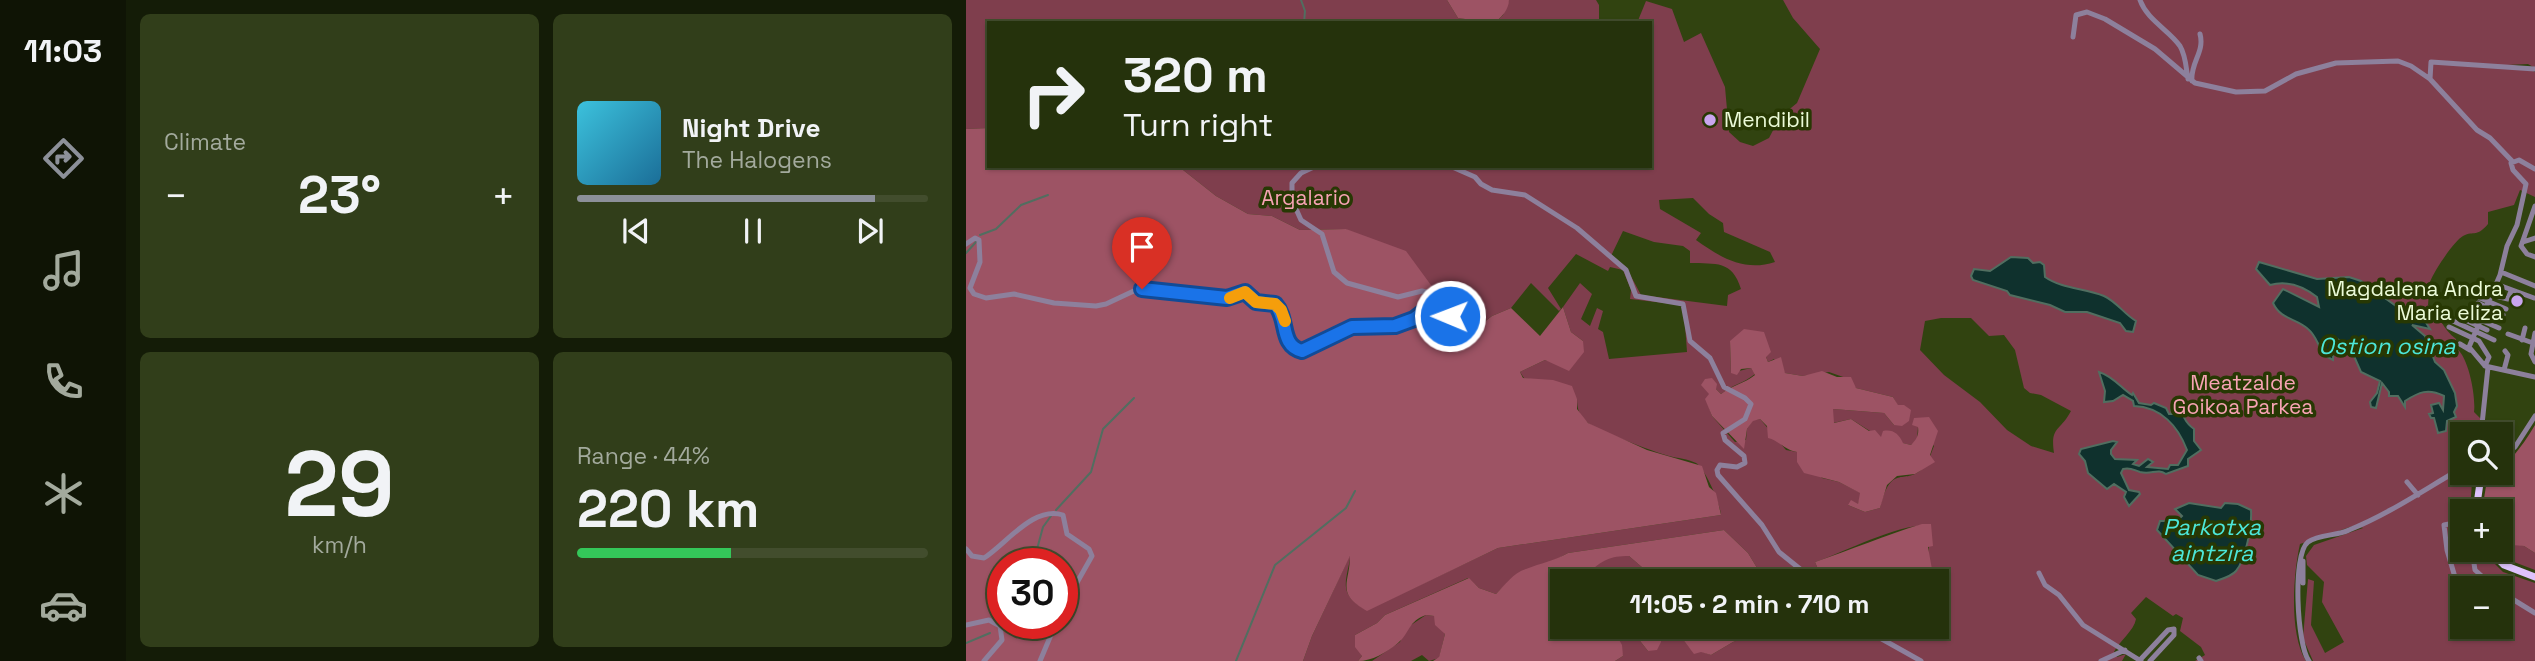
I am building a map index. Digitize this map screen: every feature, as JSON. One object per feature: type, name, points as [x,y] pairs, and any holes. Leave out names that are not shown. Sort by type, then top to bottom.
[{"type":"main road","points":[[2501,562],[2535,577]]},
{"type":"street","points":[[2140,0],[2143,7],[2182,51],[2190,80]]},
{"type":"street","points":[[2073,37],[2076,15],[2092,13],[2155,49],[2190,80],[2236,92],[2265,91],[2317,66],[2391,61],[2407,64],[2430,79],[2477,130],[2490,138],[2512,161],[2513,170],[2525,181],[2526,187],[2501,272],[2476,328],[2470,351]]},
{"type":"street","points":[[2190,80],[2191,69],[2201,49],[2200,34]]},
{"type":"street","points":[[2430,79],[2431,62],[2535,69]]},
{"type":"street","points":[[2512,161],[2519,160],[2535,169]]},
{"type":"street","points":[[966,244],[977,238],[981,244],[979,262],[970,288],[985,298],[1014,295],[1054,303],[1096,306],[1138,289],[1227,298],[1245,292],[1256,302],[1275,304],[1284,317],[1288,341],[1302,351],[1352,327],[1395,326],[1414,319],[1427,309],[1475,327],[1479,325],[1431,293],[1422,291],[1398,297],[1377,293],[1347,283],[1334,272],[1322,234],[1301,220],[1292,200],[1290,189],[1296,177],[1312,168]]},
{"type":"street","points":[[1455,168],[1475,177],[1492,190],[1525,195],[1577,228],[1626,270],[1636,296],[1683,304],[1690,341],[1710,358],[1724,387],[1751,404],[1745,419],[1723,433],[1725,440],[1744,456],[1745,463],[1737,467],[1721,465],[1717,470],[1718,475],[1762,525],[1779,551],[1803,569]]},
{"type":"street","points":[[2534,211],[2522,242],[2523,249],[2535,257]]},
{"type":"street","points":[[2522,242],[2535,238]]},
{"type":"street","points":[[2501,272],[2535,286]]},
{"type":"street","points":[[2496,284],[2532,299]]},
{"type":"street","points":[[2491,295],[2508,299],[2511,290]]},
{"type":"street","points":[[2478,304],[2486,307],[2503,314],[2478,304]]},
{"type":"street","points":[[2461,314],[2476,328],[2489,357],[2483,422]]},
{"type":"street","points":[[2450,324],[2487,330],[2499,328]]},
{"type":"street","points":[[2476,328],[2487,330],[2494,340]]},
{"type":"street","points":[[2522,340],[2525,328]]},
{"type":"street","points":[[2481,343],[2487,330]]},
{"type":"street","points":[[2508,334],[2522,340],[2534,337],[2531,354],[2535,362]]},
{"type":"street","points":[[2460,345],[2486,367],[2535,377]]},
{"type":"street","points":[[2504,370],[2508,355],[2505,351]]},
{"type":"street","points":[[2513,448],[2535,416]]},
{"type":"street","points":[[2309,661],[2301,644],[2300,621],[2301,554],[2309,542],[2352,529],[2450,475]]},
{"type":"street","points":[[2407,482],[2418,495]]},
{"type":"street","points":[[999,548],[1022,526],[1050,514],[1063,515],[1067,534],[1089,549],[1092,556],[1078,581]]},
{"type":"street","points":[[2450,525],[2444,525],[2450,560]]},
{"type":"street","points":[[966,549],[972,556],[987,556]]},
{"type":"street","points":[[2039,573],[2045,585],[2059,595],[2083,625],[2140,660],[2168,630],[2174,629],[2174,635],[2150,661]]},
{"type":"street","points":[[2513,599],[2535,613]]},
{"type":"street","points":[[966,625],[989,620],[1000,626],[1002,640],[984,661]]},
{"type":"street","points":[[1040,661],[1049,639]]},
{"type":"street","points":[[1882,639],[1921,661]]},
{"type":"street","points":[[2101,661],[2125,650]]},
{"type":"green space","points":[[966,0],[1447,0],[1458,18],[1479,21],[987,21],[987,128],[966,129]]},
{"type":"green space","points":[[1509,0],[1596,0],[1599,5],[1599,21],[1497,21],[1503,15]]},
{"type":"green space","points":[[1783,0],[2535,0],[2535,68],[2528,64],[2507,65],[2526,67],[2535,72],[2535,197],[2520,190],[2514,205],[2488,212],[2488,224],[2484,228],[2459,239],[2432,277],[2428,305],[2456,339],[2457,349],[2465,361],[2471,379],[2474,412],[2481,419],[2481,422],[2450,422],[2450,485],[2472,485],[2471,499],[2450,499],[2450,562],[2493,562],[2503,572],[2535,583],[2535,661],[2313,661],[2303,638],[2308,579],[2314,581],[2311,625],[2325,653],[2344,642],[2322,602],[2324,582],[2307,565],[2306,556],[2314,545],[2363,528],[2356,525],[2300,544],[2294,604],[2297,636],[2306,661],[2195,661],[2205,655],[2201,647],[2180,631],[2183,618],[2176,614],[2173,616],[2146,597],[2131,613],[2136,619],[2135,623],[2114,652],[2117,657],[2126,654],[2122,661],[1615,661],[1623,656],[1617,639],[1638,639],[1648,651],[1656,639],[1683,639],[1689,647],[1711,655],[1741,639],[1949,639],[1949,569],[1931,569],[1928,557],[1931,525],[1904,528],[1889,533],[1815,562],[1818,569],[1758,569],[1748,553],[1724,530],[1568,553],[1522,573],[1496,594],[1479,588],[1468,578],[1385,615],[1377,623],[1355,635],[1362,656],[1358,661],[1303,661],[1351,553],[1346,579],[1347,592],[1357,604],[1367,610],[1498,548],[1721,515],[1712,486],[1696,463],[1652,450],[1594,427],[1581,415],[1577,399],[1536,380],[1524,378],[1520,372],[1545,360],[1558,364],[1583,341],[1571,332],[1563,307],[1580,283],[1592,294],[1581,319],[1590,326],[1597,308],[1603,311],[1598,329],[1603,332],[1609,359],[1687,352],[1684,311],[1682,305],[1630,299],[1631,290],[1623,270],[1610,267],[1608,271],[1576,254],[1548,288],[1561,309],[1559,311],[1531,283],[1511,308],[1492,316],[1465,337],[1452,317],[1446,316],[1346,229],[1300,230],[1272,216],[1248,214],[1216,196],[1181,168],[1652,168],[1652,21],[1638,21],[1646,1],[1672,9],[1684,42],[1701,33],[1725,87],[1729,132],[1740,142],[1753,146],[1769,138],[1780,117],[1797,103],[1820,49],[1793,18]],"holes":[[[1693,198],[1723,223],[1724,232],[1770,252],[1775,262],[1754,265],[1724,258],[1696,240],[1701,233],[1660,209],[1659,200]],[[1623,231],[1654,242],[1683,246],[1690,251],[1690,263],[1715,264],[1728,268],[1741,289],[1728,295],[1727,306],[1641,295],[1626,267],[1611,256]],[[1971,318],[1989,336],[2004,335],[2015,350],[2024,388],[2071,411],[2055,433],[2054,453],[2031,446],[2007,430],[1980,402],[1944,375],[1920,350],[1925,321]],[[1730,341],[1766,357],[1768,362],[1774,359],[1785,373],[1803,376],[1829,372],[1846,378],[1856,388],[1893,397],[1898,406],[1894,425],[1884,413],[1833,409],[1833,423],[1851,419],[1881,438],[1911,445],[1917,440],[1918,427],[1934,446],[1924,467],[1911,476],[1894,479],[1889,484],[1880,508],[1865,512],[1848,505],[1858,505],[1861,493],[1839,482],[1822,478],[1797,452],[1786,450],[1760,419],[1753,420],[1747,429],[1746,440],[1735,442],[1712,416],[1706,399],[1716,389],[1721,394],[1755,374],[1751,368],[1731,373]]]},
{"type":"green space","points":[[2513,543],[2535,553],[2535,570],[2514,562]]},
{"type":"green space","points":[[1612,556],[1629,556],[1644,569],[1592,569],[1602,560]]},
{"type":"green space","points":[[1426,615],[1434,616],[1445,634],[1439,658],[1429,661],[1422,655],[1411,661],[1372,661],[1400,642],[1405,629]]},
{"type":"shaded area","points":[[1447,0],[1509,0],[1508,7],[1496,21],[1458,18]]},
{"type":"shaded area","points":[[987,128],[987,168],[1181,168],[1216,196],[1248,214],[1272,216],[1300,230],[1346,229],[1406,251],[1447,307],[1447,316],[1452,317],[1465,337],[1492,316],[1511,308],[1540,336],[1563,307],[1571,332],[1583,341],[1584,352],[1569,371],[1545,360],[1520,372],[1523,378],[1553,380],[1572,386],[1577,399],[1577,409],[1588,423],[1647,450],[1702,466],[1709,487],[1716,493],[1721,515],[1498,548],[1367,611],[1351,599],[1346,587],[1350,556],[1303,661],[966,661],[966,129]]},
{"type":"shaded area","points":[[1744,329],[1764,332],[1771,352],[1766,357],[1768,362],[1781,357],[1785,373],[1803,376],[1822,371],[1837,377],[1851,377],[1856,388],[1893,397],[1898,405],[1904,405],[1911,410],[1909,421],[1902,426],[1894,425],[1884,413],[1833,409],[1834,423],[1851,419],[1869,431],[1875,430],[1881,437],[1883,431],[1893,432],[1903,443],[1911,445],[1918,432],[1918,427],[1912,425],[1914,418],[1929,417],[1938,431],[1930,455],[1935,462],[1915,474],[1897,476],[1887,485],[1880,508],[1865,512],[1848,505],[1851,500],[1858,504],[1860,493],[1839,482],[1804,473],[1797,462],[1797,452],[1768,438],[1767,426],[1760,419],[1753,421],[1747,429],[1744,449],[1712,416],[1705,399],[1709,394],[1701,385],[1705,379],[1712,378],[1721,394],[1755,375],[1751,368],[1741,369],[1737,375],[1731,373],[1730,341]]},
{"type":"shaded area","points":[[2535,425],[2535,553],[2524,546],[2513,545],[2513,499],[2484,499],[2487,485],[2513,485],[2513,457]]},
{"type":"shaded area","points":[[1922,524],[1931,524],[1933,546],[1928,547],[1932,569],[1818,569],[1815,562]]},
{"type":"shaded area","points":[[1724,530],[1748,553],[1758,569],[1644,569],[1629,556],[1607,560],[1594,569],[1550,569],[1550,639],[1619,639],[1623,656],[1615,661],[1433,661],[1439,657],[1445,634],[1435,625],[1434,616],[1426,615],[1412,624],[1402,639],[1389,650],[1374,658],[1358,661],[1362,656],[1355,647],[1355,635],[1377,623],[1385,615],[1469,578],[1479,588],[1496,594],[1517,573],[1568,553]]},
{"type":"shaded area","points":[[1638,639],[1661,639],[1657,650],[1648,651]]},
{"type":"shaded area","points":[[1683,639],[1741,639],[1711,655],[1701,652],[1694,654]]},
{"type":"water","points":[[2011,257],[2028,258],[2033,263],[2040,262],[2044,265],[2045,277],[2052,281],[2097,293],[2109,299],[2136,321],[2133,332],[2126,331],[2120,323],[2087,312],[2065,312],[1973,280],[1971,276],[1974,269],[1990,271]]},
{"type":"water","name":"Ostion osina","points":[[2259,262],[2317,279],[2349,277],[2361,281],[2417,321],[2425,321],[2430,329],[2412,325],[2425,336],[2435,362],[2444,370],[2455,393],[2456,417],[2447,421],[2446,431],[2438,433],[2434,418],[2429,414],[2433,413],[2431,405],[2439,403],[2443,410],[2444,396],[2438,394],[2419,393],[2405,401],[2405,407],[2398,396],[2389,396],[2382,383],[2376,408],[2371,407],[2370,402],[2377,393],[2380,381],[2361,372],[2350,347],[2334,337],[2333,360],[2321,350],[2308,329],[2284,316],[2273,303],[2283,289],[2319,307],[2317,297],[2295,285],[2270,285],[2256,269]]},
{"type":"water","points":[[2099,372],[2109,376],[2132,395],[2133,393],[2139,403],[2154,403],[2166,408],[2169,414],[2172,414],[2171,410],[2178,410],[2178,404],[2183,402],[2183,414],[2194,429],[2194,441],[2201,450],[2188,459],[2188,466],[2166,474],[2123,469],[2121,473],[2129,490],[2140,494],[2129,506],[2124,497],[2126,492],[2114,484],[2107,489],[2088,473],[2085,461],[2079,454],[2081,449],[2113,441],[2117,442],[2111,450],[2115,459],[2137,460],[2133,464],[2139,466],[2148,459],[2153,462],[2147,467],[2168,469],[2170,465],[2178,465],[2187,450],[2179,433],[2160,414],[2134,406],[2133,401],[2123,395],[2113,401],[2104,402],[2105,391]]},
{"type":"water","name":"Parkotxa aintzira","points":[[2189,503],[2221,508],[2225,503],[2238,504],[2251,510],[2245,550],[2240,566],[2232,574],[2216,581],[2198,575],[2157,530],[2160,521],[2177,521],[2182,516],[2175,509]]},
{"type":"waterway","points":[[1301,0],[1305,11],[1304,21]]},
{"type":"waterway","points":[[980,235],[996,229],[1021,205],[1048,195]]},
{"type":"waterway","points":[[966,253],[976,242]]},
{"type":"waterway","points":[[1056,510],[1091,472],[1103,429],[1134,398]]},
{"type":"waterway","points":[[1236,661],[1275,565],[1346,508],[1355,491]]},
{"type":"waterway","points":[[1037,548],[1043,527],[1051,516]]},
{"type":"waterway","points":[[966,643],[987,634]]},
{"type":"slow traffic","points":[[1230,298],[1245,292],[1256,302],[1275,304],[1281,310],[1285,321]]},
{"type":"place","name":"Mendibil","points":[[1710,120]]},
{"type":"place","name":"Magdalena Andra Maria eliza","points":[[2517,301]]},
{"type":"route","points":[[1142,289],[1227,298],[1245,292],[1256,302],[1270,302],[1281,310],[1285,336],[1295,348],[1302,351],[1352,327],[1395,326],[1414,319],[1427,309],[1450,316]]},
{"type":"park label","name":"Argalario","points":[[1306,198]]},
{"type":"park label","name":"Meatzalde Goikoa Parkea","points":[[2243,395]]}]
